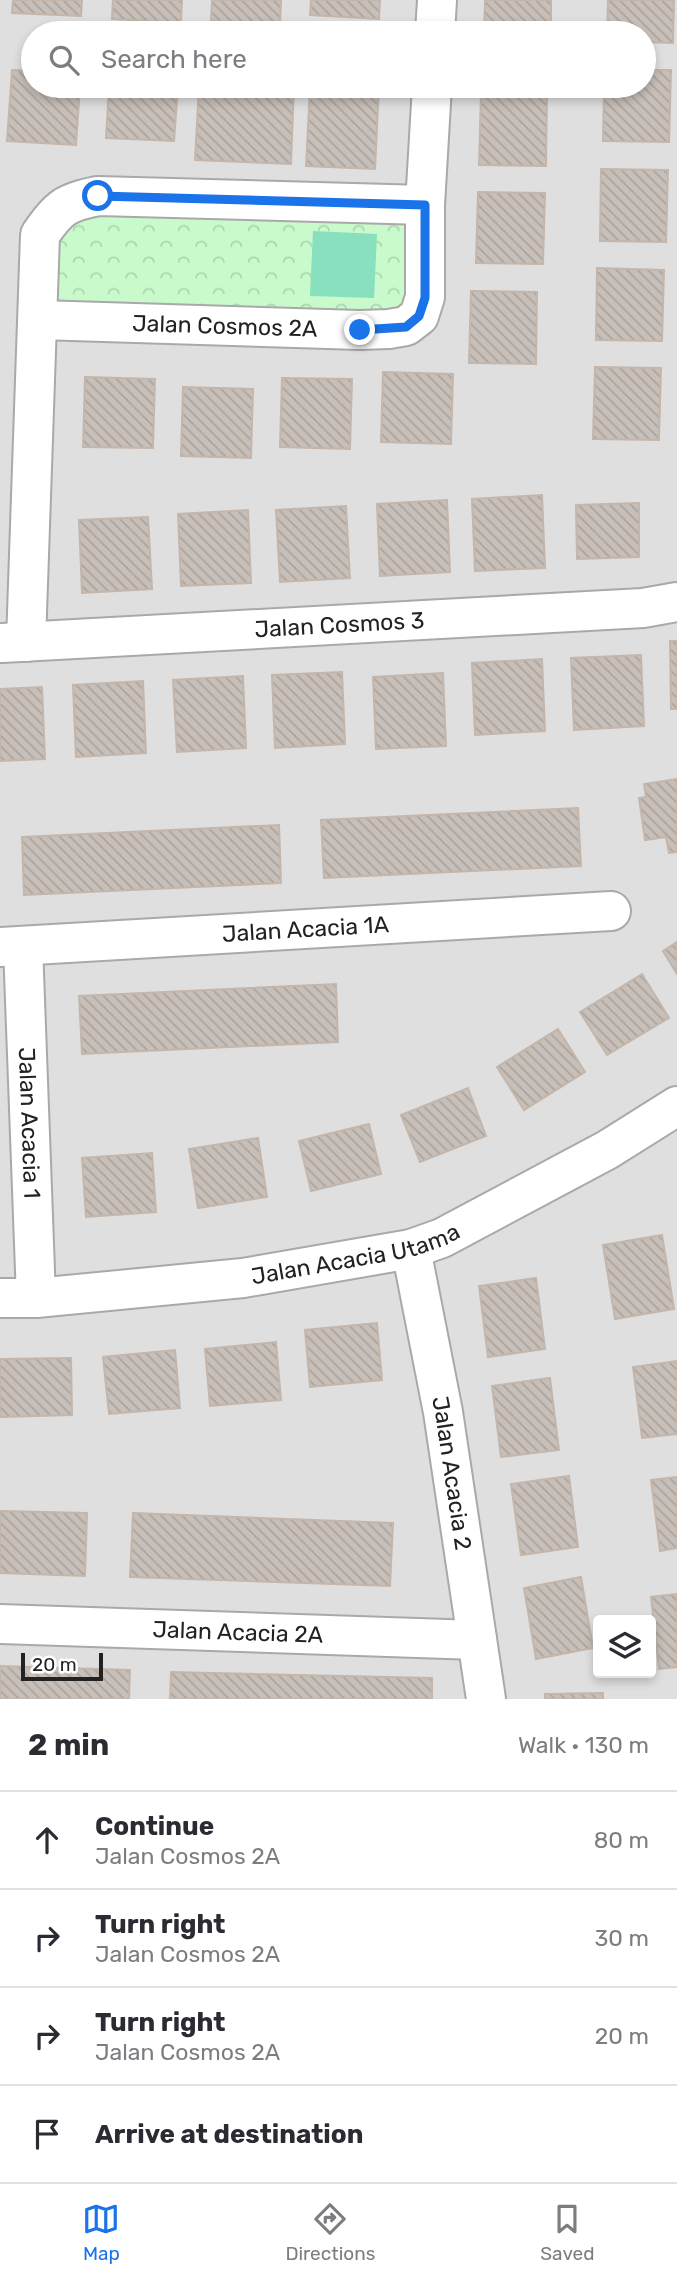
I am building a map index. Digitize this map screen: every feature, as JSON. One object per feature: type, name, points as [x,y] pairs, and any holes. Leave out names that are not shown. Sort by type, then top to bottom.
[{"type":"street","points":[[436,21],[437,0]]},
{"type":"street","name":"Jalan Cosmos 2A","points":[[39,320],[360,330],[406,327],[419,316],[425,298],[425,205],[431,98]]},
{"type":"street","points":[[13,643],[39,320],[40,235],[54,215],[74,200],[98,196],[425,205]]},
{"type":"street","name":"Jalan Cosmos 3","points":[[13,643],[629,609],[677,602]]},
{"type":"street","name":"Jalan Acacia 1A","points":[[12,947],[611,911]]},
{"type":"street","name":"Jalan Acacia 1","points":[[12,947],[18,1298]]},
{"type":"street","name":"Jalan Acacia Utama","points":[[18,1298],[243,1278],[411,1249],[442,1238],[607,1150],[672,1121]]},
{"type":"street","name":"Jalan Acacia 2","points":[[411,1249],[443,1412],[486,1699]]},
{"type":"street","name":"Jalan Acacia 2A","points":[[0,1624],[477,1640]]},
{"type":"shaded area","points":[[0,0],[677,0],[677,1699],[0,1699]]},
{"type":"green space","points":[[72,210],[392,218],[411,229],[413,306],[388,322],[72,306],[52,292],[49,259]]},
{"type":"green space","points":[[313,231],[377,234],[374,298],[310,296]]},
{"type":"building","points":[[13,0],[82,0],[81,16],[12,13]]},
{"type":"building","points":[[113,0],[182,0],[181,21],[112,19]]},
{"type":"building","points":[[212,0],[281,0],[280,21],[211,21]]},
{"type":"building","points":[[311,0],[380,0],[379,19],[310,15]]},
{"type":"building","points":[[485,0],[551,0],[551,21],[484,21]]},
{"type":"building","points":[[608,0],[674,0],[673,43],[656,42],[656,21],[607,21]]},
{"type":"building","points":[[12,70],[21,70],[21,98],[79,98],[76,145],[7,141]]},
{"type":"building","points":[[656,70],[671,70],[669,142],[603,141],[604,98],[656,98]]},
{"type":"building","points":[[108,98],[177,98],[174,141],[106,138]]},
{"type":"building","points":[[198,98],[294,98],[291,164],[195,160]]},
{"type":"building","points":[[309,98],[378,98],[375,169],[306,166]]},
{"type":"building","points":[[481,98],[547,98],[546,166],[479,165]]},
{"type":"building","points":[[601,169],[668,170],[666,242],[600,241]]},
{"type":"building","points":[[478,192],[545,193],[543,264],[476,263]]},
{"type":"building","points":[[597,268],[664,270],[662,341],[596,340]]},
{"type":"building","points":[[471,291],[537,292],[536,364],[469,363]]},
{"type":"building","points":[[595,367],[661,368],[659,440],[593,439]]},
{"type":"building","points":[[383,372],[453,374],[451,444],[381,442]]},
{"type":"building","points":[[85,377],[155,379],[153,448],[83,447]]},
{"type":"building","points":[[282,378],[352,379],[350,449],[280,447]]},
{"type":"building","points":[[183,387],[253,389],[251,458],[181,456]]},
{"type":"building","points":[[542,495],[545,568],[475,571],[472,499]]},
{"type":"building","points":[[447,500],[450,572],[380,576],[377,504]]},
{"type":"building","points":[[639,503],[639,557],[577,559],[576,505]]},
{"type":"building","points":[[346,506],[350,578],[280,582],[276,510]]},
{"type":"building","points":[[248,510],[251,583],[181,586],[178,514]]},
{"type":"building","points":[[148,517],[152,589],[82,593],[79,520]]},
{"type":"building","points":[[670,641],[677,641],[677,709],[671,709]]},
{"type":"building","points":[[641,655],[644,726],[574,730],[571,658]]},
{"type":"building","points":[[542,659],[545,731],[475,735],[472,663]]},
{"type":"building","points":[[342,672],[345,744],[275,748],[272,675]]},
{"type":"building","points":[[443,673],[446,746],[376,749],[373,677]]},
{"type":"building","points":[[243,676],[246,748],[177,752],[173,680]]},
{"type":"building","points":[[143,681],[146,753],[76,757],[73,685]]},
{"type":"building","points":[[42,687],[45,759],[0,761],[0,689]]},
{"type":"building","points":[[677,779],[677,852],[669,853],[666,837],[645,840],[639,798],[646,797],[644,784]]},
{"type":"building","points":[[578,808],[581,866],[324,878],[321,820]]},
{"type":"building","points":[[279,825],[281,883],[24,895],[22,837]]},
{"type":"building","points":[[677,942],[677,974],[663,951]]},
{"type":"building","points":[[642,974],[669,1018],[607,1055],[580,1012]]},
{"type":"building","points":[[336,984],[338,1042],[82,1054],[79,996]]},
{"type":"building","points":[[558,1029],[585,1072],[524,1110],[497,1067]]},
{"type":"building","points":[[468,1088],[486,1136],[420,1162],[401,1115]]},
{"type":"building","points":[[369,1124],[381,1174],[311,1191],[299,1141]]},
{"type":"building","points":[[258,1138],[267,1197],[198,1208],[189,1149]]},
{"type":"building","points":[[152,1153],[156,1212],[86,1217],[82,1158]]},
{"type":"building","points":[[662,1235],[674,1309],[615,1319],[603,1245]]},
{"type":"building","points":[[536,1278],[545,1349],[488,1357],[479,1286]]},
{"type":"building","points":[[377,1323],[382,1380],[310,1387],[305,1330]]},
{"type":"building","points":[[276,1342],[281,1400],[210,1406],[205,1349]]},
{"type":"building","points":[[175,1350],[180,1408],[109,1414],[103,1357]]},
{"type":"building","points":[[71,1358],[72,1415],[0,1417],[0,1359]]},
{"type":"building","points":[[677,1361],[677,1434],[642,1438],[633,1367]]},
{"type":"building","points":[[550,1378],[559,1450],[501,1457],[492,1386]]},
{"type":"building","points":[[569,1476],[578,1547],[521,1555],[511,1484]]},
{"type":"building","points":[[677,1477],[677,1548],[660,1551],[651,1480]]},
{"type":"building","points":[[0,1511],[87,1513],[85,1576],[0,1573]]},
{"type":"building","points":[[133,1513],[393,1523],[390,1586],[130,1577]]},
{"type":"building","points":[[581,1577],[593,1648],[536,1659],[524,1588]]},
{"type":"building","points":[[677,1594],[677,1667],[659,1669],[656,1615],[653,1615],[651,1597]]},
{"type":"building","points":[[0,1666],[130,1670],[129,1699],[0,1699]]},
{"type":"building","points":[[171,1672],[432,1678],[432,1699],[170,1699]]},
{"type":"building","points":[[603,1693],[603,1699],[545,1699],[545,1694]]},
{"type":"route","points":[[98,196],[425,205],[425,298],[419,316],[406,327],[360,330]]}]
